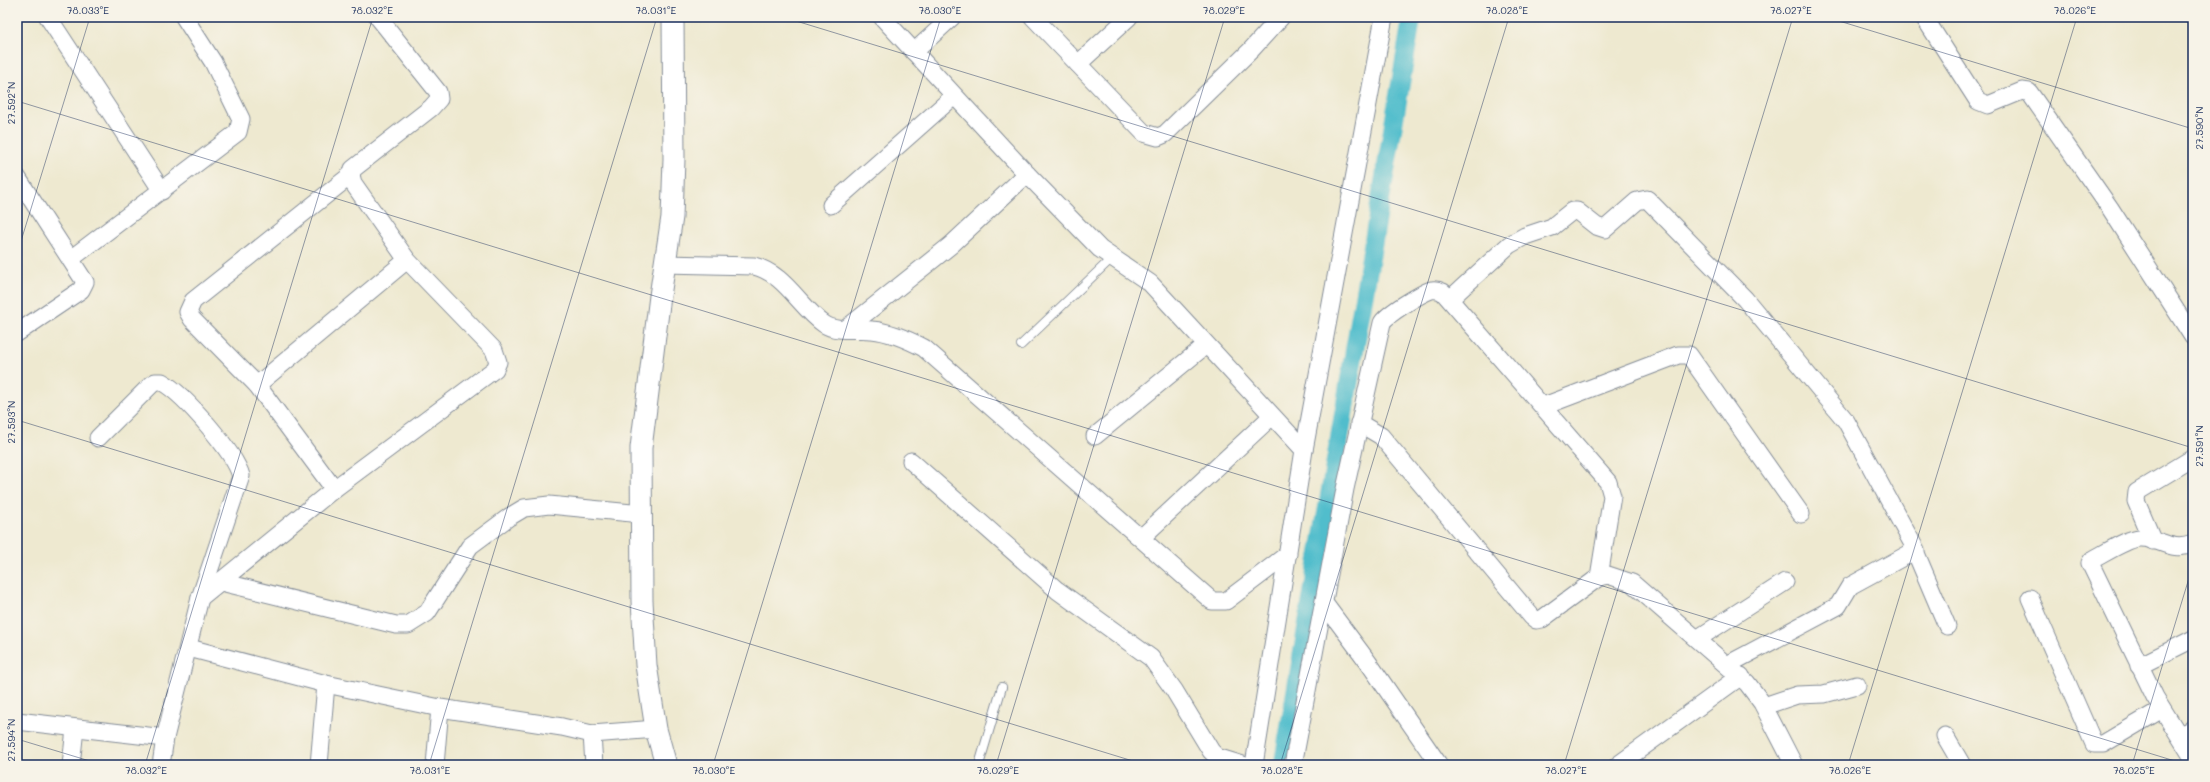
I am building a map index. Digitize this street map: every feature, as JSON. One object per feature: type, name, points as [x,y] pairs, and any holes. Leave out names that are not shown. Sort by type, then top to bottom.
[{"type":"street","points":[[48,17],[162,191]]},
{"type":"street","points":[[334,490],[257,385],[192,319],[188,312],[189,306],[193,301],[351,175],[354,170],[431,108],[439,99],[438,92],[378,17]]},
{"type":"street","points":[[666,765],[656,729],[646,665],[642,601],[641,448],[664,264],[672,217],[674,159],[673,17]]},
{"type":"street","points":[[882,17],[1027,174],[1100,249],[1150,282],[1206,345],[1304,450]]},
{"type":"street","points":[[914,52],[952,17]]},
{"type":"street","points":[[1033,17],[1144,133],[1158,137],[1165,134],[1251,50],[1282,17]]},
{"type":"street","points":[[1078,64],[1129,17]]},
{"type":"street","points":[[1254,765],[1304,450],[1384,17]]},
{"type":"street","points":[[1924,17],[1978,101],[1988,105],[2022,91],[2029,92],[2110,208],[2193,337]]},
{"type":"street","points":[[72,258],[238,132],[241,120],[191,20]]},
{"type":"street","points":[[832,205],[954,96]]},
{"type":"street","points":[[847,328],[951,245],[1027,174]]},
{"type":"street","points":[[200,598],[334,490],[495,369],[498,362],[494,350],[407,260],[353,183],[351,175]]},
{"type":"street","points":[[17,177],[85,278],[84,286],[17,332]]},
{"type":"street","points":[[1450,299],[1509,245],[1525,236],[1552,227],[1572,211],[1577,211],[1596,226],[1605,229],[1637,201],[1648,199],[1745,299],[1846,421],[1915,546],[1915,551],[1947,626]]},
{"type":"street","points":[[257,385],[407,260]]},
{"type":"street","points":[[664,264],[754,266],[763,268],[775,276],[825,324],[836,328],[889,332],[924,348],[1209,599],[1218,602],[1226,601],[1288,554]]},
{"type":"street","points":[[1293,765],[1360,422],[1384,319],[1430,290],[1439,290],[1450,299],[1544,406],[1608,482],[1611,490],[1600,577]]},
{"type":"street","points":[[1095,436],[1206,345]]},
{"type":"street","points":[[1544,406],[1678,355],[1689,355],[1801,514]]},
{"type":"street","points":[[98,438],[151,385],[159,381],[166,384],[198,414],[237,465],[241,476],[200,598],[189,648],[165,738],[161,765]]},
{"type":"street","points":[[1141,538],[1272,416]]},
{"type":"street","points":[[1360,422],[1381,436],[1536,620],[1542,619],[1600,577],[1608,575],[1632,583],[1741,676],[1764,706],[1794,765]]},
{"type":"street","points":[[2153,541],[2136,501],[2137,492],[2193,458]]},
{"type":"street","points":[[912,460],[1057,590],[1151,658],[1174,690],[1211,751],[1220,759],[1244,765]]},
{"type":"street","points":[[221,582],[396,625],[408,625],[427,612],[470,546],[509,517],[524,508],[549,505],[642,514]]},
{"type":"street","points":[[2193,544],[2180,548],[2145,538],[2134,539],[2092,560],[2090,563],[2139,666],[2162,709],[2186,732],[2193,758]]},
{"type":"street","points":[[1727,665],[1838,606],[1850,586],[1915,551]]},
{"type":"street","points":[[1697,639],[1785,582]]},
{"type":"street","points":[[2030,598],[2094,744],[2103,744],[2162,709]]},
{"type":"street","points":[[1324,603],[1368,662],[1439,765]]},
{"type":"street","points":[[2139,666],[2193,639]]},
{"type":"street","points":[[189,648],[326,684],[440,708],[562,727],[592,734],[656,729]]},
{"type":"street","points":[[1618,765],[1741,676]]},
{"type":"street","points":[[319,765],[326,684]]},
{"type":"street","points":[[1764,706],[1796,695],[1824,694],[1857,685]]},
{"type":"street","points":[[435,765],[440,708]]},
{"type":"street","points":[[17,721],[165,738]]},
{"type":"street","points":[[71,765],[75,728]]},
{"type":"street","points":[[592,734],[594,765]]},
{"type":"street","points":[[1945,736],[1962,765]]},
{"type":"lane","points":[[1021,345],[1112,258]]},
{"type":"lane","points":[[979,765],[1002,687]]},
{"type":"waterway","points":[[1283,765],[1412,17]]}]
